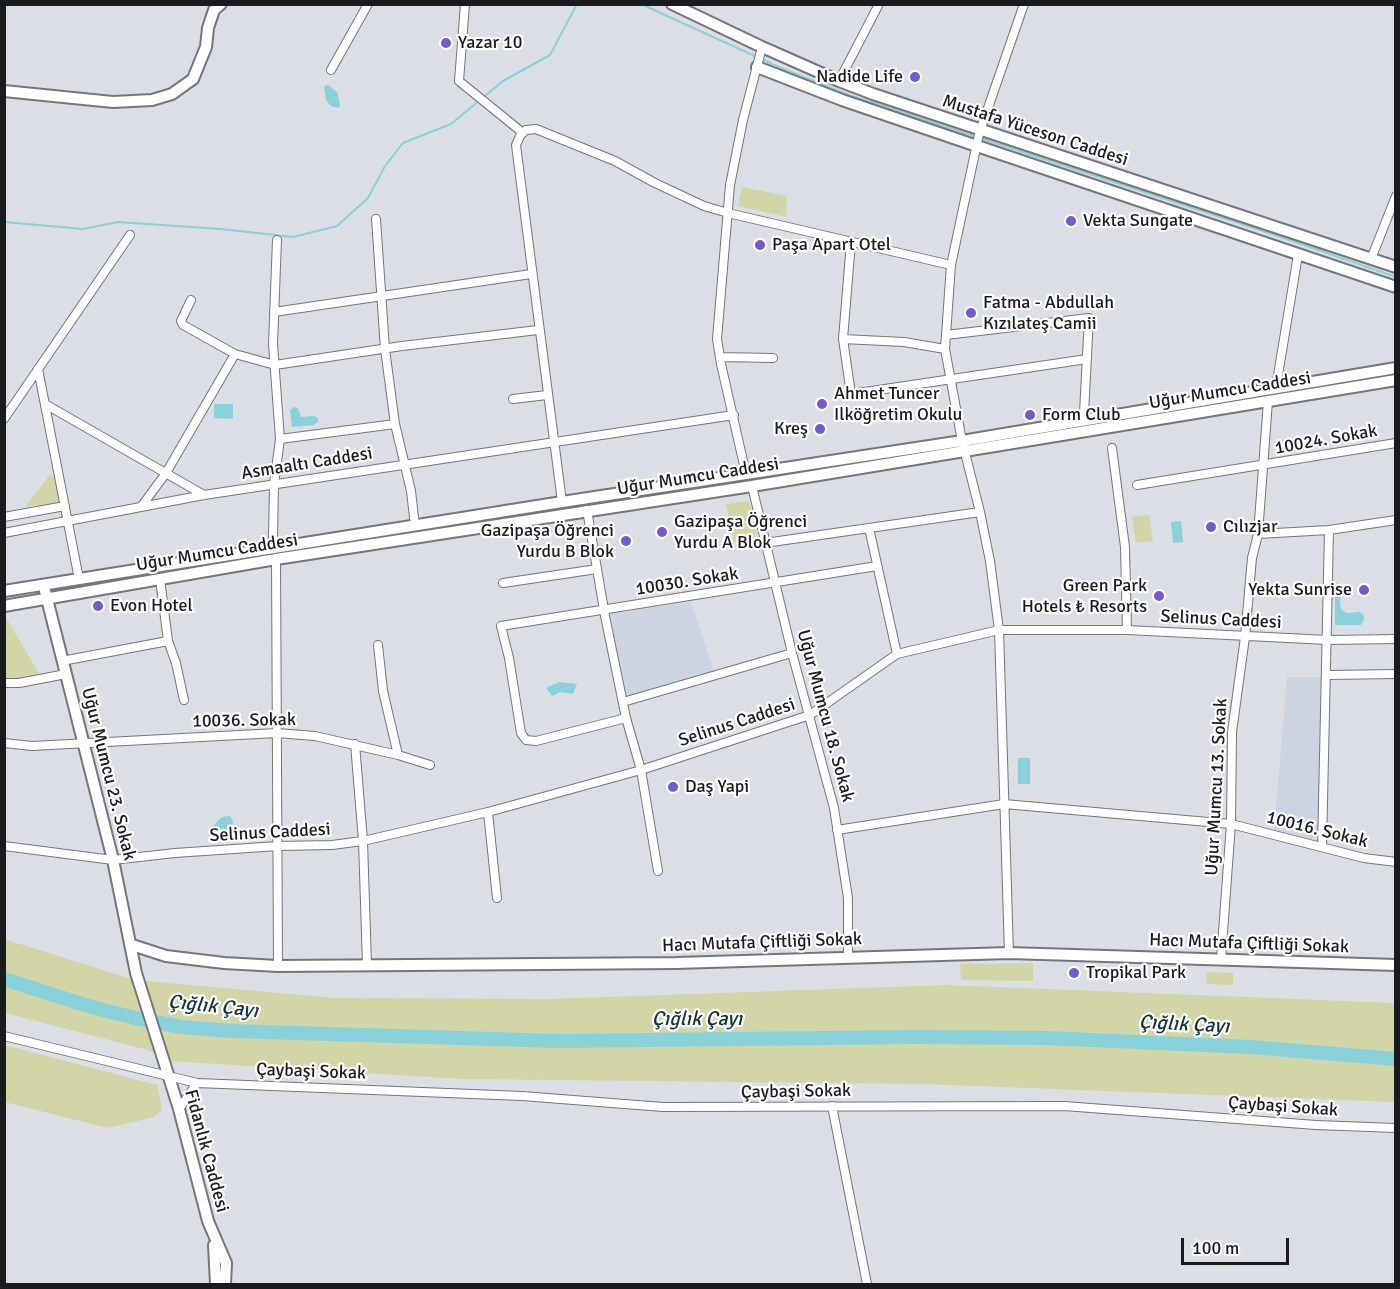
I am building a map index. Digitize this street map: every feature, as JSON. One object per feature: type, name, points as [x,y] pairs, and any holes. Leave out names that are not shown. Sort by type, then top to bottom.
[{"type":"street","points":[[4,91],[113,102],[152,100],[172,94],[193,79],[204,53],[214,10],[221,4]]},
{"type":"street","points":[[332,70],[368,4]]},
{"type":"street","points":[[465,4],[459,81],[523,133]]},
{"type":"street","name":"Mustafa Yüceson Caddesi","points":[[672,4],[839,81],[979,138],[1298,255],[1395,287]]},
{"type":"street","points":[[839,81],[879,4]]},
{"type":"street","points":[[1009,953],[999,630],[990,561],[963,446],[945,349],[951,265],[979,138],[1024,4]]},
{"type":"street","points":[[746,474],[717,339],[730,185],[743,120],[762,47]]},
{"type":"street","name":"Mustafa Yüceson Caddesi","points":[[758,64],[842,100],[979,138],[1395,267]]},
{"type":"street","points":[[561,502],[516,145],[526,130],[536,129],[615,161],[704,206],[951,265]]},
{"type":"street","points":[[1371,259],[1395,196]]},
{"type":"street","points":[[376,219],[385,349],[395,424],[411,491],[415,526]]},
{"type":"street","points":[[4,419],[130,235]]},
{"type":"street","points":[[277,240],[273,344],[280,439],[274,484],[278,966]]},
{"type":"street","points":[[851,242],[843,339],[852,394],[1087,359]]},
{"type":"street","points":[[1276,387],[1298,255]]},
{"type":"street","points":[[274,312],[531,274]]},
{"type":"street","points":[[190,300],[181,321],[183,325],[234,354],[275,365],[538,330]]},
{"type":"street","points":[[946,335],[1089,318],[1084,413],[1087,420]]},
{"type":"street","points":[[843,339],[904,342],[945,349]]},
{"type":"street","points":[[141,507],[166,473],[234,354]]},
{"type":"street","points":[[720,357],[773,358]]},
{"type":"street","name":"Uğur Mumcu Caddesi","points":[[4,606],[276,559],[752,486],[1087,420],[1395,368]]},
{"type":"street","points":[[38,369],[79,579]]},
{"type":"street","name":"Uğur Mumcu Caddesi","points":[[4,591],[561,502],[746,474],[963,446],[1395,380]]},
{"type":"street","points":[[513,399],[547,395]]},
{"type":"street","name":"Uğur Mumcu 13. Sokak","points":[[1221,959],[1231,824],[1232,732],[1245,636],[1252,558],[1258,534],[1268,401]]},
{"type":"street","points":[[45,404],[204,495]]},
{"type":"street","name":"Asmaaltı Caddesi","points":[[4,533],[204,495],[734,415]]},
{"type":"street","points":[[280,439],[395,424]]},
{"type":"street","name":"10024. Sokak","points":[[1137,485],[1395,443]]},
{"type":"street","points":[[1112,448],[1125,547],[1127,630]]},
{"type":"street","name":"Uğur Mumcu 18. Sokak","points":[[752,486],[792,653],[834,808],[848,898],[848,957]]},
{"type":"street","points":[[4,517],[64,506]]},
{"type":"street","points":[[587,510],[604,611],[626,718],[641,770],[658,871]]},
{"type":"street","points":[[765,543],[980,512]]},
{"type":"street","points":[[1258,534],[1329,530],[1395,520]]},
{"type":"street","points":[[869,528],[897,654]]},
{"type":"street","points":[[1322,847],[1329,530]]},
{"type":"street","name":"10030. Sokak","points":[[626,718],[532,741],[526,740],[521,733],[509,658],[501,626],[877,566]]},
{"type":"street","points":[[503,583],[597,569]]},
{"type":"street","points":[[160,579],[168,641],[176,663],[184,699]]},
{"type":"street","name":"Uğur Mumcu 23. Sokak","points":[[45,585],[46,598],[113,860],[136,973]]},
{"type":"street","name":"Selinus Caddesi","points":[[4,846],[113,860],[175,853],[332,845],[363,841],[488,812],[641,770],[810,715],[897,654],[999,630],[1127,630],[1328,640],[1395,639]]},
{"type":"street","points":[[62,661],[168,641]]},
{"type":"street","points":[[378,645],[383,691],[398,755]]},
{"type":"street","points":[[623,702],[792,653]]},
{"type":"street","points":[[1327,675],[1395,674]]},
{"type":"street","points":[[4,683],[19,683],[66,675]]},
{"type":"street","name":"10036. Sokak","points":[[4,743],[32,746],[277,732],[356,744],[430,765]]},
{"type":"street","points":[[356,744],[363,841],[367,965]]},
{"type":"street","name":"10016. Sokak","points":[[837,830],[1004,804],[1231,824],[1364,858],[1395,862]]},
{"type":"street","points":[[488,812],[497,898]]},
{"type":"street","name":"Hacı Mutafa Çiftliği Sokak","points":[[132,945],[166,956],[224,963],[278,966],[676,963],[1009,953],[1395,965]]},
{"type":"street","name":"Fidanlık Caddesi","points":[[136,973],[179,1109],[213,1235],[226,1263],[223,1282]]},
{"type":"street","name":"Çaybaşi Sokak","points":[[4,1036],[197,1083],[510,1095],[663,1107],[1064,1106],[1316,1125],[1395,1128]]},
{"type":"street","points":[[179,1109],[197,1083]]},
{"type":"street","points":[[832,1106],[867,1284]]},
{"type":"shaded area","points":[[691,602],[715,675],[627,701],[610,614]]},
{"type":"shaded area","points":[[1287,677],[1323,677],[1318,837],[1311,840],[1274,831]]},
{"type":"green space","points":[[742,187],[787,196],[786,217],[738,206]]},
{"type":"green space","points":[[56,474],[62,502],[25,507],[49,476]]},
{"type":"green space","points":[[749,501],[757,537],[734,541],[726,504]]},
{"type":"green space","points":[[1149,515],[1153,541],[1136,543],[1132,517]]},
{"type":"green space","points":[[4,619],[7,619],[41,677],[5,680]]},
{"type":"green space","points":[[4,939],[125,977],[146,981],[335,998],[550,999],[947,985],[1395,1003],[1395,1102],[922,1084],[462,1079],[169,1061],[148,1050],[5,1013]]},
{"type":"green space","points":[[1033,963],[1033,981],[961,980],[960,964]]},
{"type":"green space","points":[[1207,972],[1233,973],[1233,985],[1206,984]]},
{"type":"green space","points":[[5,1045],[157,1085],[162,1109],[154,1117],[108,1128],[5,1102]]},
{"type":"water","points":[[326,85],[337,92],[339,108],[331,106],[326,100],[324,87]]},
{"type":"water","points":[[214,404],[233,404],[233,419],[214,418]]},
{"type":"water","points":[[294,407],[298,408],[301,417],[314,416],[318,418],[318,422],[314,425],[292,427],[290,410]]},
{"type":"water","points":[[1181,521],[1183,542],[1173,543],[1171,522]]},
{"type":"water","points":[[1338,583],[1341,586],[1342,610],[1347,613],[1360,612],[1364,616],[1361,625],[1335,625],[1335,584]]},
{"type":"water","points":[[559,682],[577,684],[573,694],[561,692],[552,696],[546,688]]},
{"type":"water","points":[[1018,758],[1030,758],[1030,784],[1018,784]]},
{"type":"water","points":[[230,816],[233,821],[232,826],[227,828],[227,837],[222,841],[213,841],[209,836],[209,830],[222,817]]},
{"type":"waterway","points":[[4,222],[83,229],[118,222],[221,229],[293,237],[337,226],[368,198],[385,166],[403,143],[451,124],[503,81],[550,55],[577,4]]},
{"type":"waterway","points":[[641,4],[781,68],[849,95],[1396,277]]},
{"type":"waterway","name":"Çığlık Çayı","points":[[4,979],[88,1006],[135,1018],[182,1027],[231,1031],[558,1041],[1046,1038],[1250,1047],[1396,1059]]},
{"type":"place","name":"Yazar 10","points":[[446,43]]},
{"type":"place","name":"Nadide Life","points":[[915,77]]},
{"type":"place","name":"Vekta Sungate","points":[[1071,221]]},
{"type":"place","name":"Paşa Apart Otel","points":[[760,245]]},
{"type":"place","name":"Fatma - Abdullah Kızılateş Camii","points":[[971,313]]},
{"type":"place","name":"Ahmet Tuncer Ilköğretim Okulu","points":[[822,404]]},
{"type":"place","name":"Form Club","points":[[1030,415]]},
{"type":"place","name":"Kreş","points":[[820,429]]},
{"type":"place","name":"Cılızjar","points":[[1211,527]]},
{"type":"place","name":"Gazipaşa Öğrenci Yurdu A Blok","points":[[662,532]]},
{"type":"place","name":"Gazipaşa Öğrenci Yurdu B Blok","points":[[626,541]]},
{"type":"place","name":"Yekta Sunrise","points":[[1364,590]]},
{"type":"place","name":"Green Park Hotels ₺ Resorts","points":[[1159,596]]},
{"type":"place","name":"Evon Hotel","points":[[98,606]]},
{"type":"place","name":"Daş Yapi","points":[[673,787]]},
{"type":"place","name":"Tropikal Park","points":[[1074,973]]}]
